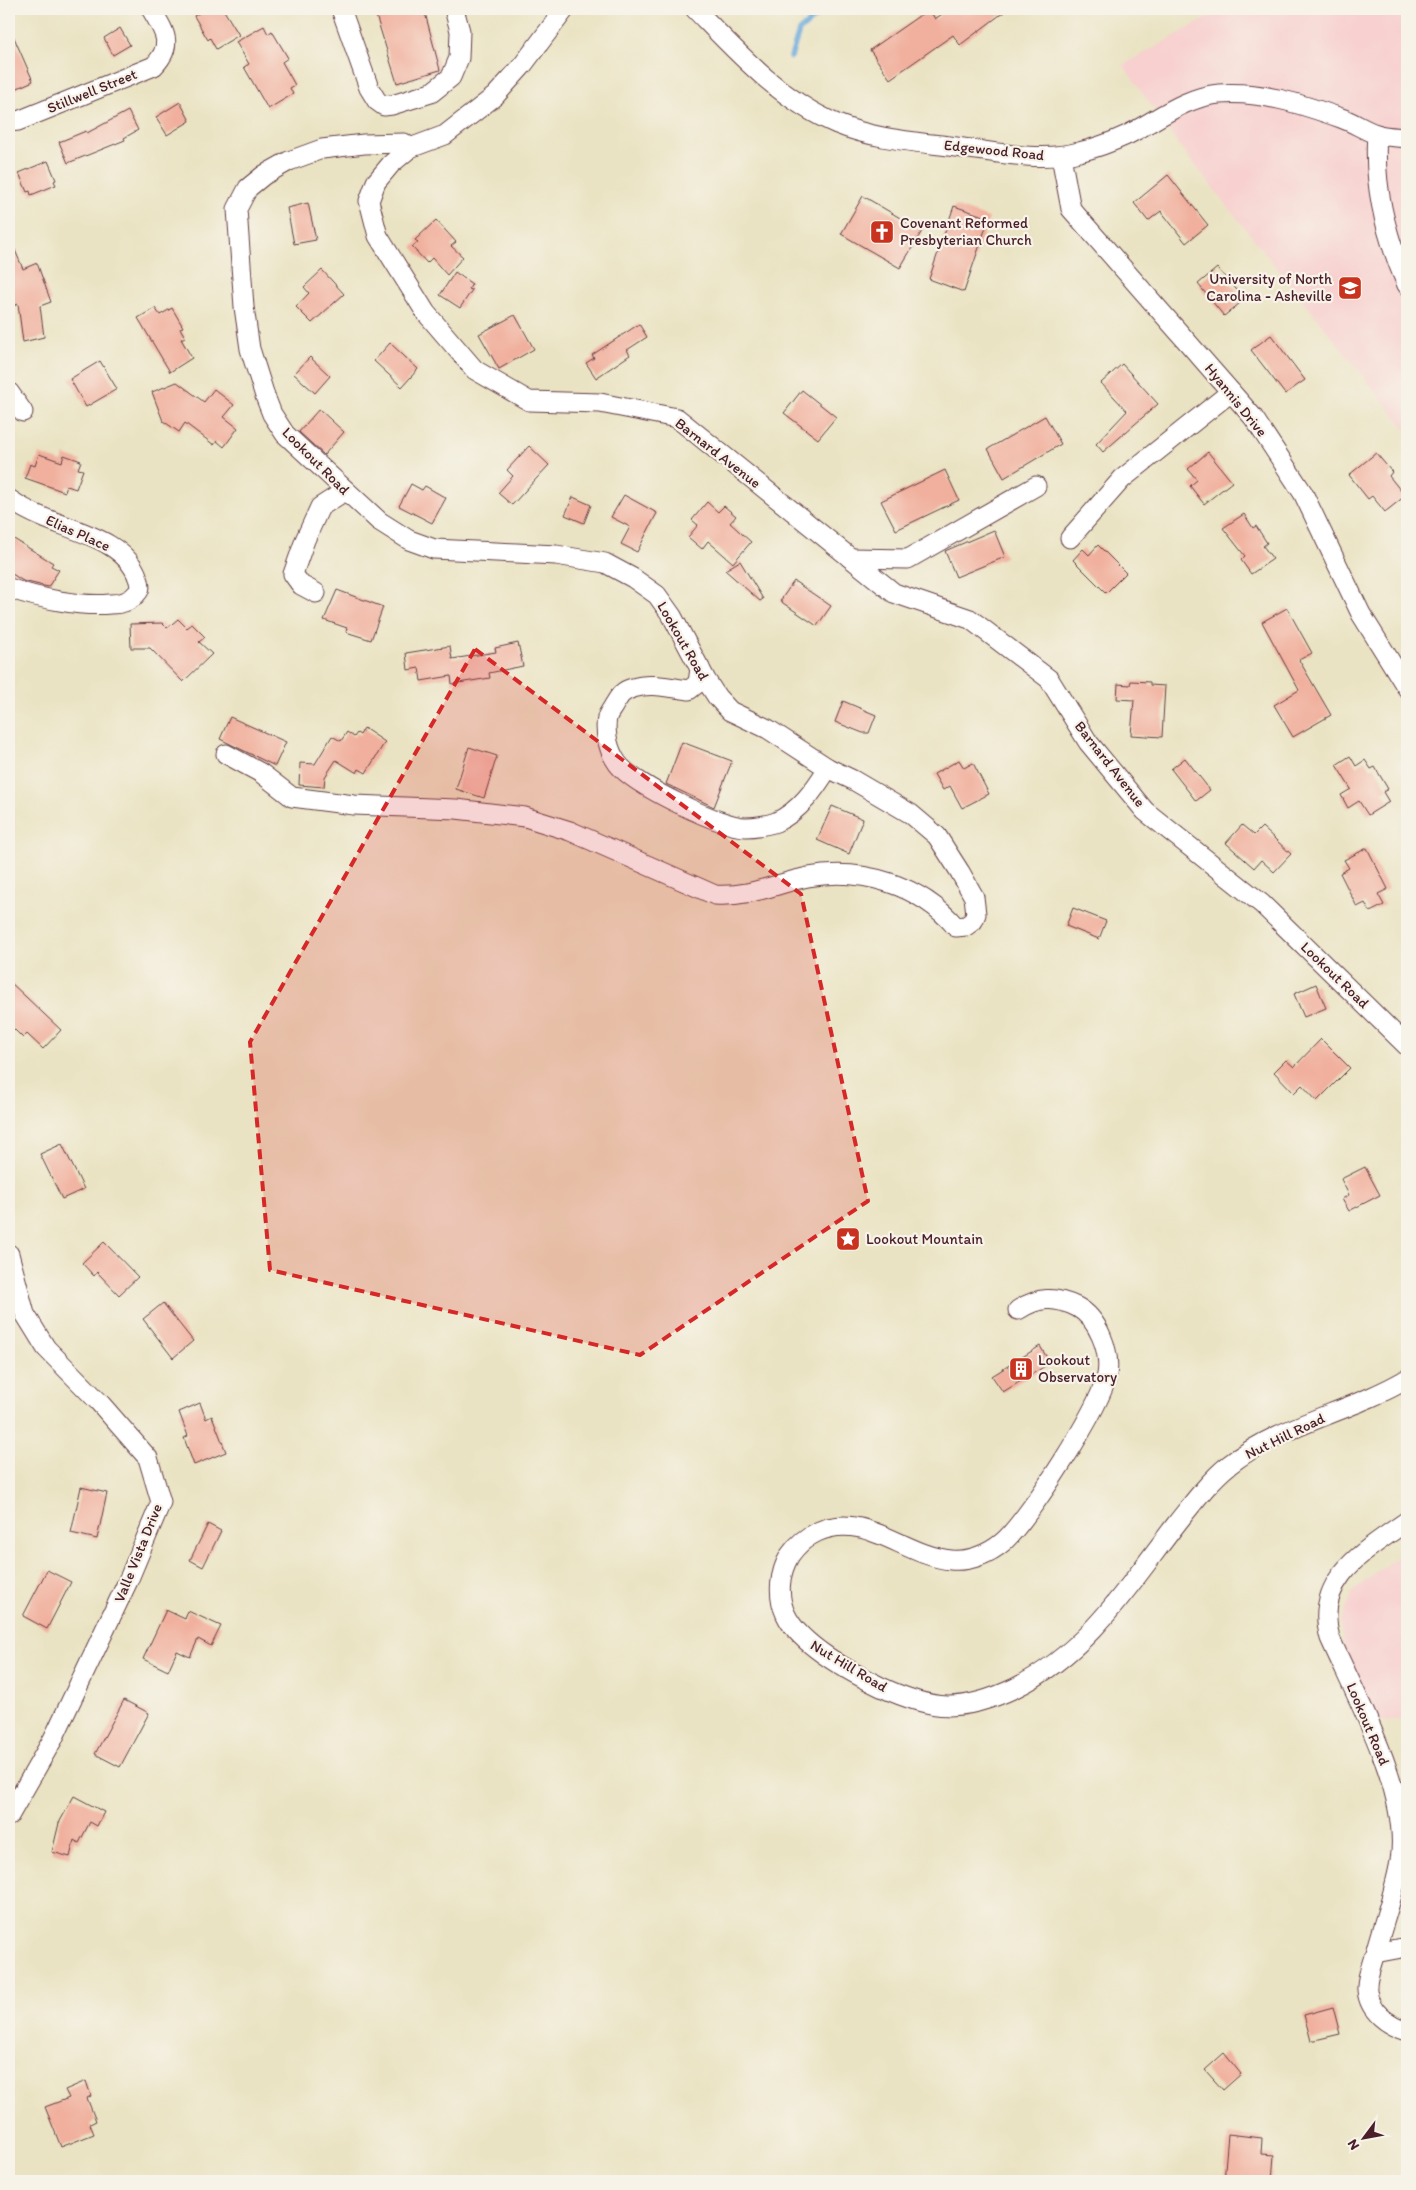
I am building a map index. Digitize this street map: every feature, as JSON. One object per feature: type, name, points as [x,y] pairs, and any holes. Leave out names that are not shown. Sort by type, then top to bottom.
[{"type":"street","name":"Stillwell Street","points":[[9,122],[18,121],[73,100],[154,66],[166,47],[164,31],[151,9]]},
{"type":"street","points":[[341,9],[369,88],[377,101],[384,106],[431,93],[451,77],[459,58],[460,49],[460,31],[454,9]]},
{"type":"street","name":"Barnard Avenue","points":[[565,9],[522,66],[495,96],[445,135],[410,148],[376,182],[369,201],[378,236],[426,313],[475,370],[529,401],[600,403],[677,418],[894,593],[970,619],[1049,679],[1088,742],[1145,811],[1262,904]]},
{"type":"street","name":"Edgewood Road","points":[[695,9],[759,73],[816,114],[838,125],[910,142],[1008,155],[1061,156],[1103,145],[1127,135],[1187,102],[1216,94],[1246,93],[1276,98],[1342,118],[1377,134],[1407,138]]},
{"type":"street","points":[[1377,134],[1375,169],[1382,214],[1401,256],[1407,285]]},
{"type":"street","name":"Lookout Road","points":[[226,754],[261,774],[292,796],[354,805],[456,809],[524,817],[570,831],[715,895],[736,896],[807,877],[852,874],[876,879],[928,900],[956,927],[966,926],[973,921],[976,914],[974,897],[937,836],[911,814],[854,780],[828,768],[768,729],[730,711],[717,697],[672,616],[657,595],[634,578],[605,563],[556,555],[434,549],[409,540],[379,521],[285,434],[272,414],[250,349],[244,307],[237,209],[248,188],[264,175],[289,162],[322,149],[364,144],[404,143],[410,148]]},
{"type":"street","name":"Hyannis Drive","points":[[1061,156],[1071,209],[1254,417],[1304,493],[1361,614],[1407,688]]},
{"type":"street","points":[[9,392],[23,412]]},
{"type":"street","points":[[1070,538],[1122,480],[1231,392]]},
{"type":"street","points":[[850,558],[908,559],[1036,486]]},
{"type":"street","points":[[316,593],[301,585],[293,574],[305,540],[320,507],[345,491]]},
{"type":"street","name":"Elias Place","points":[[9,499],[34,513],[99,541],[119,552],[129,560],[136,571],[140,583],[138,592],[132,597],[122,603],[108,605],[66,602],[9,588]]},
{"type":"street","points":[[700,668],[698,683],[689,690],[656,685],[634,687],[621,692],[607,716],[607,740],[618,764],[632,779],[678,803],[713,818],[746,827],[775,822],[797,808],[812,792],[828,768]]},
{"type":"street","name":"Lookout Road","points":[[1262,904],[1407,1046]]},
{"type":"street","name":"Valle Vista Drive","points":[[9,1254],[25,1314],[46,1348],[99,1402],[148,1458],[161,1502],[128,1581],[53,1739],[9,1816]]},
{"type":"street","name":"Nut Hill Road","points":[[1018,1310],[1032,1301],[1048,1298],[1081,1309],[1093,1322],[1102,1337],[1107,1356],[1107,1374],[1101,1393],[1057,1470],[1005,1540],[992,1550],[981,1555],[968,1559],[950,1560],[912,1549],[856,1525],[838,1526],[815,1532],[796,1546],[788,1559],[780,1579],[781,1598],[786,1616],[797,1632],[823,1654],[867,1680],[908,1700],[950,1707],[974,1704],[998,1696],[1055,1665],[1078,1646],[1098,1624],[1187,1510],[1208,1485],[1229,1465],[1269,1441],[1407,1379]]},
{"type":"street","name":"Lookout Road","points":[[1407,1521],[1368,1548],[1347,1568],[1335,1583],[1328,1597],[1326,1610],[1326,1624],[1330,1638],[1386,1764],[1397,1805],[1401,1833],[1400,1860],[1367,1990],[1372,2005],[1383,2020],[1407,2031]]},
{"type":"street","points":[[1375,1953],[1407,1947]]},
{"type":"highlighted area","points":[[475,649],[801,894],[868,1201],[640,1355],[270,1270],[250,1042]]},
{"type":"shaded area","name":"University of North Carolina - Asheville","points":[[1223,9],[1407,9],[1407,431],[1178,144],[1123,65]]},
{"type":"shaded area","points":[[1407,1549],[1407,1720],[1378,1721],[1344,1648],[1340,1622],[1354,1590]]},
{"type":"building","points":[[205,9],[223,9],[239,35],[216,49],[210,38],[208,40],[194,16]]},
{"type":"building","points":[[374,9],[424,9],[440,70],[397,83]]},
{"type":"building","points":[[929,9],[935,19],[949,9],[1008,9],[960,45],[953,35],[890,79],[870,50]]},
{"type":"building","points":[[9,26],[33,81],[9,92]]},
{"type":"building","points":[[264,26],[268,34],[272,31],[288,58],[282,62],[295,85],[290,88],[293,94],[268,109],[244,67],[249,64],[236,42]]},
{"type":"building","points":[[120,28],[130,45],[113,55],[104,38]]},
{"type":"building","points":[[180,102],[190,121],[167,135],[156,117]]},
{"type":"building","points":[[128,111],[138,130],[124,138],[125,140],[68,163],[59,142],[86,131],[87,133]]},
{"type":"building","points":[[48,161],[56,180],[54,181],[56,185],[31,195],[30,191],[27,192],[19,173]]},
{"type":"building","points":[[1168,175],[1208,225],[1186,243],[1161,211],[1148,221],[1134,203]]},
{"type":"building","name":"Covenant Reformed Presbyterian Church","points":[[863,196],[922,231],[900,268],[841,234]]},
{"type":"building","points":[[308,203],[316,240],[294,244],[287,208]]},
{"type":"building","points":[[954,206],[989,218],[964,292],[929,279]]},
{"type":"building","points":[[436,220],[456,242],[451,246],[463,257],[447,275],[432,258],[427,263],[412,247],[418,242],[415,240]]},
{"type":"building","points":[[9,236],[23,269],[37,263],[51,302],[40,306],[44,337],[23,342],[18,304],[9,308]]},
{"type":"building","points":[[1217,268],[1245,299],[1224,316],[1198,284]]},
{"type":"building","points":[[322,270],[344,294],[312,323],[296,307],[309,293],[304,287]]},
{"type":"building","points":[[455,272],[472,284],[469,289],[472,290],[460,308],[440,295]]},
{"type":"building","points":[[155,308],[160,315],[172,308],[183,327],[180,328],[185,337],[181,339],[192,358],[170,372],[138,318]]},
{"type":"building","points":[[515,315],[534,349],[499,369],[479,334]]},
{"type":"building","points":[[639,324],[647,337],[627,350],[630,355],[596,378],[586,363],[594,358],[592,355]]},
{"type":"building","points":[[1271,335],[1305,380],[1285,394],[1251,350]]},
{"type":"building","points":[[390,343],[418,369],[402,387],[374,361]]},
{"type":"building","points":[[310,357],[330,376],[315,393],[294,374]]},
{"type":"building","points":[[100,361],[117,389],[86,407],[70,379]]},
{"type":"building","points":[[1122,364],[1158,404],[1103,452],[1096,444],[1127,411],[1101,383]]},
{"type":"building","points":[[177,382],[204,402],[214,389],[234,405],[224,417],[238,428],[224,447],[217,441],[214,445],[185,423],[179,432],[163,421],[152,392]]},
{"type":"building","points":[[802,390],[836,417],[818,439],[784,413]]},
{"type":"building","points":[[319,409],[344,432],[324,455],[299,432]]},
{"type":"building","points":[[1045,416],[1061,444],[1004,478],[988,449]]},
{"type":"building","points":[[529,446],[549,465],[512,505],[498,493],[513,476],[507,470]]},
{"type":"building","points":[[1208,452],[1232,482],[1204,504],[1190,486],[1197,480],[1188,469]]},
{"type":"building","points":[[1376,453],[1392,472],[1389,476],[1405,496],[1385,512],[1372,496],[1368,499],[1349,475]]},
{"type":"building","points":[[39,454],[62,462],[64,455],[81,461],[78,469],[83,470],[76,489],[67,486],[65,492],[25,478],[30,464],[35,466]]},
{"type":"building","points":[[945,470],[959,500],[896,530],[881,501]]},
{"type":"building","points":[[411,484],[422,490],[425,486],[446,498],[432,523],[399,506]]},
{"type":"building","points":[[624,495],[657,513],[637,552],[621,544],[630,527],[611,517]]},
{"type":"building","points":[[573,497],[591,505],[584,523],[565,515]]},
{"type":"building","points":[[707,502],[718,512],[724,506],[736,516],[730,523],[751,542],[733,563],[708,541],[702,549],[688,537],[698,525],[692,520]]},
{"type":"building","points":[[1244,514],[1253,528],[1256,526],[1267,543],[1263,546],[1273,559],[1251,574],[1241,560],[1245,556],[1223,528]]},
{"type":"building","points":[[994,530],[1005,557],[956,577],[945,551]]},
{"type":"building","points":[[9,536],[53,563],[51,566],[59,570],[48,587],[23,581],[9,572]]},
{"type":"building","points":[[1098,545],[1126,573],[1106,593],[1073,560],[1083,549],[1089,555]]},
{"type":"building","points":[[740,561],[763,599],[760,601],[725,570]]},
{"type":"building","points":[[794,581],[831,606],[817,626],[780,601]]},
{"type":"building","points":[[337,590],[383,607],[371,640],[346,632],[347,628],[324,620]]},
{"type":"building","points":[[1287,608],[1312,653],[1299,660],[1331,715],[1293,737],[1274,705],[1299,690],[1262,622]]},
{"type":"building","points":[[178,619],[187,628],[192,624],[205,637],[199,642],[212,654],[183,682],[150,648],[131,648],[130,624],[162,623],[167,628]]},
{"type":"building","points":[[518,643],[523,666],[489,673],[490,678],[452,684],[451,676],[421,681],[419,668],[408,670],[406,653],[450,646],[452,659],[496,652],[495,648]]},
{"type":"building","points":[[1131,681],[1150,682],[1150,685],[1165,686],[1162,737],[1131,735],[1134,700],[1117,699],[1118,684],[1130,685]]},
{"type":"building","points":[[843,701],[876,715],[869,733],[863,733],[835,722]]},
{"type":"building","points":[[230,717],[286,742],[275,766],[220,739]]},
{"type":"building","points":[[364,728],[385,742],[366,773],[359,769],[357,773],[336,760],[325,777],[324,787],[299,785],[300,763],[315,764],[332,736],[341,741],[347,732],[354,737],[357,733],[360,735]]},
{"type":"building","points":[[682,742],[732,761],[714,807],[666,784]]},
{"type":"building","points":[[469,747],[497,756],[484,798],[456,789]]},
{"type":"building","points":[[1350,756],[1356,766],[1365,760],[1371,769],[1375,767],[1388,789],[1383,792],[1389,802],[1368,815],[1359,801],[1348,808],[1341,795],[1351,789],[1336,765]]},
{"type":"building","points":[[1185,758],[1210,790],[1196,801],[1171,769]]},
{"type":"building","points":[[959,760],[964,768],[973,763],[989,794],[962,808],[950,786],[943,790],[934,774]]},
{"type":"building","points":[[832,806],[863,819],[849,854],[817,840]]},
{"type":"building","points":[[1242,825],[1254,835],[1262,827],[1291,854],[1274,872],[1261,860],[1254,868],[1226,843]]},
{"type":"building","points":[[1367,848],[1388,889],[1378,894],[1384,905],[1370,912],[1365,903],[1357,907],[1340,873],[1349,868],[1344,860]]},
{"type":"building","points":[[1073,908],[1106,921],[1099,939],[1066,926]]},
{"type":"building","points":[[9,981],[61,1030],[43,1049],[27,1034],[23,1038],[9,1024]]},
{"type":"building","points":[[1316,984],[1326,1008],[1304,1017],[1294,994]]},
{"type":"building","points":[[1321,1039],[1350,1068],[1317,1101],[1302,1085],[1294,1093],[1274,1072],[1286,1060],[1294,1067]]},
{"type":"building","points":[[62,1144],[84,1189],[62,1199],[40,1154]]},
{"type":"building","points":[[1365,1167],[1380,1195],[1349,1211],[1342,1199],[1349,1195],[1341,1179]]},
{"type":"building","points":[[104,1242],[138,1277],[119,1295],[97,1272],[94,1276],[82,1263]]},
{"type":"building","points":[[163,1303],[193,1341],[173,1358],[143,1319]]},
{"type":"building","name":"Lookout Observatory","points":[[1040,1346],[1050,1363],[1003,1392],[992,1376]]},
{"type":"building","points":[[200,1403],[206,1419],[212,1416],[226,1452],[194,1465],[184,1438],[188,1436],[179,1412]]},
{"type":"building","points":[[81,1487],[107,1493],[97,1539],[71,1533]]},
{"type":"building","points":[[208,1524],[221,1531],[203,1567],[190,1560]]},
{"type":"building","points":[[47,1570],[71,1582],[47,1629],[23,1616]]},
{"type":"building","points":[[166,1610],[185,1619],[188,1611],[221,1626],[211,1646],[198,1639],[190,1657],[177,1651],[168,1671],[143,1659]]},
{"type":"building","points":[[124,1700],[149,1713],[120,1767],[95,1754]]},
{"type":"building","points":[[74,1796],[104,1812],[97,1826],[90,1822],[79,1843],[74,1840],[70,1857],[52,1852],[59,1823]]},
{"type":"building","points":[[1333,2007],[1340,2034],[1311,2041],[1304,2015]]},
{"type":"building","points":[[1224,2053],[1241,2074],[1223,2090],[1205,2070]]},
{"type":"building","points":[[86,2081],[91,2096],[87,2098],[96,2121],[90,2124],[94,2134],[61,2147],[45,2107],[69,2098],[65,2090]]},
{"type":"building","points":[[1228,2134],[1262,2138],[1261,2154],[1274,2155],[1272,2181],[1224,2181]]},
{"type":"waterway","points":[[791,57],[799,31],[825,9]]},
{"type":"place","name":"Covenant Reformed Presbyterian Church","points":[[882,232]]},
{"type":"place","name":"University of North Carolina - Asheville","points":[[1350,288]]},
{"type":"place","name":"Lookout Mountain","points":[[848,1239]]},
{"type":"place","name":"Lookout Observatory","points":[[1021,1369]]}]
